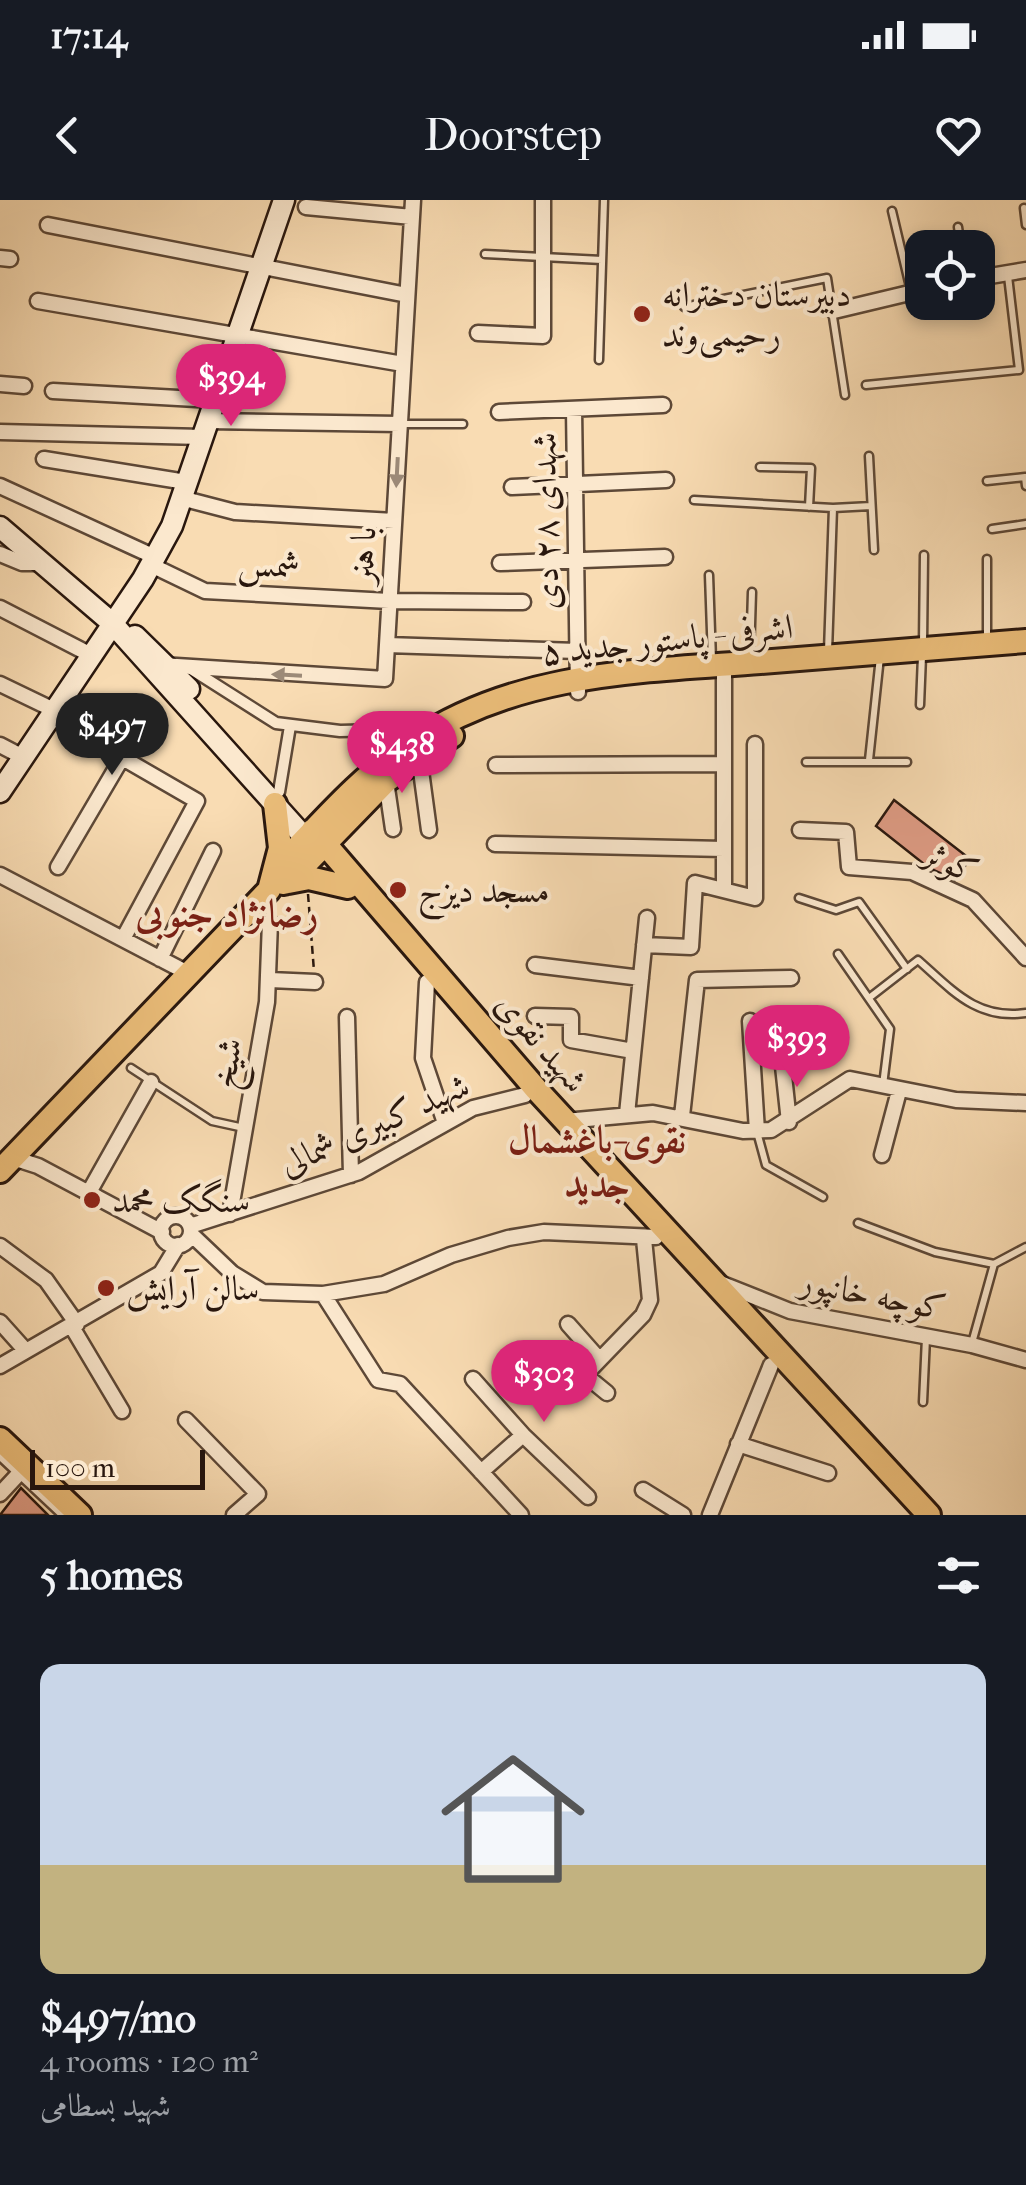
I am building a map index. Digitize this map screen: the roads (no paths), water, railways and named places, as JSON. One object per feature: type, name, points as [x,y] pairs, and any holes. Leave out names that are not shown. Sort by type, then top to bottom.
[{"type":"main road","points":[[0,792],[153,561],[184,490],[284,200]]},
{"type":"main road","points":[[0,527],[112,623],[168,665],[315,841],[285,882],[2,1161]]},
{"type":"main road","name":"اشرفی - پاستور جدید ۵","points":[[922,655],[1026,640]]},
{"type":"main road","name":"اشرفی - پاستور جدید ۵","points":[[315,841],[381,764],[434,729],[536,686],[720,669],[1026,652]]},
{"type":"main road","name":"اشرفی - پاستور جدید ۵","points":[[720,669],[828,657],[880,659]]},
{"type":"main road","name":"اشرفی - پاستور جدید ۵","points":[[315,841],[419,756],[496,714],[578,685]]},
{"type":"main road","points":[[277,798],[285,882]]},
{"type":"main road","points":[[285,882],[347,878],[343,846],[355,810]]},
{"type":"main road","name":"شهید نقوی","points":[[315,841],[565,1121],[929,1515]]},
{"type":"main road","name":"شهید نقوی","points":[[347,878],[427,982],[650,1238],[912,1515]]},
{"type":"main road","points":[[0,1439],[22,1469],[80,1515]]},
{"type":"street","name":"با هنر","points":[[168,665],[280,676],[385,679],[413,200]]},
{"type":"street","points":[[478,333],[543,336],[543,200]]},
{"type":"street","points":[[306,207],[412,218]]},
{"type":"street","points":[[48,225],[260,264],[332,284],[407,295]]},
{"type":"street","points":[[995,274],[1026,270]]},
{"type":"street","points":[[834,311],[905,295]]},
{"type":"street","points":[[38,301],[403,364]]},
{"type":"street","points":[[0,384],[24,386]]},
{"type":"street","points":[[52,391],[214,400]]},
{"type":"street","points":[[499,412],[663,405]]},
{"type":"street","name":"شهدای ۲۸ دی","points":[[574,409],[578,685]]},
{"type":"street","points":[[0,432],[400,424]]},
{"type":"street","points":[[44,460],[184,490],[234,512],[394,521]]},
{"type":"street","points":[[512,488],[666,480]]},
{"type":"street","name":"شمس","points":[[0,486],[153,561],[204,591],[390,601],[523,602]]},
{"type":"street","points":[[0,554],[22,563],[42,563]]},
{"type":"street","points":[[500,563],[665,557]]},
{"type":"street","points":[[0,608],[91,654]]},
{"type":"street","points":[[387,645],[577,651]]},
{"type":"street","points":[[168,665],[276,723],[340,731],[434,729]]},
{"type":"street","points":[[720,669],[724,888]]},
{"type":"street","points":[[0,684],[197,802],[122,939]]},
{"type":"street","points":[[277,798],[290,726]]},
{"type":"street","points":[[644,945],[691,948],[695,883],[755,898],[755,744]]},
{"type":"street","points":[[0,745],[23,757]]},
{"type":"street","points":[[419,756],[429,830]]},
{"type":"street","points":[[58,867],[122,758]]},
{"type":"street","points":[[496,765],[724,764]]},
{"type":"street","points":[[386,782],[394,829]]},
{"type":"street","name":"کوثر","points":[[800,830],[846,832],[849,867],[912,872],[973,900],[1026,958]]},
{"type":"street","points":[[494,844],[724,849]]},
{"type":"street","points":[[160,958],[214,850]]},
{"type":"street","points":[[0,874],[182,970]]},
{"type":"street","points":[[627,1114],[646,918]]},
{"type":"street","name":"شیخ","points":[[230,1214],[270,980],[270,922]]},
{"type":"street","points":[[535,965],[640,978]]},
{"type":"street","points":[[682,1116],[697,980],[791,978]]},
{"type":"street","points":[[270,980],[315,982]]},
{"type":"street","points":[[427,982],[423,1058],[445,1123]]},
{"type":"street","points":[[535,1016],[570,1017],[571,1040],[633,1051]]},
{"type":"street","points":[[347,1017],[351,1174]]},
{"type":"street","points":[[750,1021],[757,1131]]},
{"type":"street","points":[[782,1056],[789,1122]]},
{"type":"street","points":[[565,1121],[627,1114],[682,1116],[757,1131],[789,1122],[850,1079],[956,1100],[1026,1103]]},
{"type":"street","points":[[88,1194],[151,1082]]},
{"type":"street","points":[[882,1155],[899,1091]]},
{"type":"street","name":"شهید کبیری شمالی","points":[[190,1230],[351,1174],[473,1108],[526,1095]]},
{"type":"street","points":[[2,1161],[38,1166],[162,1232]]},
{"type":"street","points":[[178,1246],[165,1240],[162,1232],[164,1222],[174,1216],[232,1273],[263,1292],[323,1294],[384,1284],[451,1255],[508,1238],[597,1233],[650,1238],[650,1300],[643,1315],[585,1375],[606,1393]]},
{"type":"street","points":[[0,1366],[161,1272],[190,1230]]},
{"type":"street","points":[[0,1246],[46,1280],[122,1411]]},
{"type":"street","name":"کوچه خانپور","points":[[710,1280],[737,1286],[790,1311],[972,1345],[1026,1360]]},
{"type":"street","points":[[323,1294],[378,1380],[400,1384],[520,1515]]},
{"type":"street","points":[[0,1322],[26,1351]]},
{"type":"street","points":[[568,1324],[599,1359]]},
{"type":"street","points":[[710,1515],[772,1366]]},
{"type":"street","points":[[474,1379],[523,1436],[588,1497]]},
{"type":"street","points":[[186,1420],[258,1494],[234,1515]]},
{"type":"street","points":[[481,1472],[523,1436]]},
{"type":"street","points":[[738,1444],[828,1473]]},
{"type":"street","points":[[0,1494],[22,1469]]},
{"type":"street","points":[[644,1490],[684,1515]]},
{"type":"lane","points":[[599,360],[604,200]]},
{"type":"lane","points":[[1024,208],[1026,225]]},
{"type":"lane","points":[[892,212],[905,254]]},
{"type":"lane","points":[[485,254],[602,260]]},
{"type":"lane","points":[[866,386],[1019,370],[1007,271]]},
{"type":"lane","points":[[684,307],[826,278],[845,395]]},
{"type":"lane","points":[[400,424],[463,424]]},
{"type":"lane","points":[[868,456],[874,550]]},
{"type":"lane","points":[[760,468],[810,468],[809,507]]},
{"type":"lane","points":[[987,481],[1025,477],[1026,486]]},
{"type":"lane","points":[[694,500],[833,508],[872,506]]},
{"type":"lane","points":[[828,657],[833,508]]},
{"type":"lane","points":[[992,528],[1026,524]]},
{"type":"lane","points":[[920,704],[924,554]]},
{"type":"lane","points":[[987,558],[987,644]]},
{"type":"lane","points":[[709,575],[720,669]]},
{"type":"lane","points":[[749,663],[752,592]]},
{"type":"lane","points":[[869,760],[880,659]]},
{"type":"lane","points":[[806,762],[908,762]]},
{"type":"lane","points":[[799,898],[836,910],[859,902],[907,969]]},
{"type":"lane","points":[[838,954],[890,1029],[883,1086]]},
{"type":"lane","points":[[868,998],[918,960],[960,998],[998,1017],[1026,1013]]},
{"type":"lane","points":[[132,1068],[212,1121],[245,1128]]},
{"type":"lane","points":[[757,1131],[766,1165],[823,1197]]},
{"type":"lane","points":[[858,1222],[934,1252],[994,1264],[1026,1248]]},
{"type":"lane","points":[[972,1345],[994,1264]]},
{"type":"lane","points":[[923,1402],[926,1337]]},
{"type":"lane","points":[[0,1457],[22,1469],[62,1515]]},
{"type":"place","name":"دبیرستان دخترانه رحیمی‌وند","points":[[642,314]]},
{"type":"place","name":"مسجد دیزج","points":[[398,890]]},
{"type":"place","name":"سنگک محمد","points":[[92,1200]]},
{"type":"place","name":"سالن آرایش","points":[[106,1288]]},
{"type":"district","name":"رضانژاد جنوبی","points":[[227,913]]},
{"type":"district","name":"نقوی-باغشمال جدید","points":[[597,1161]]}]
